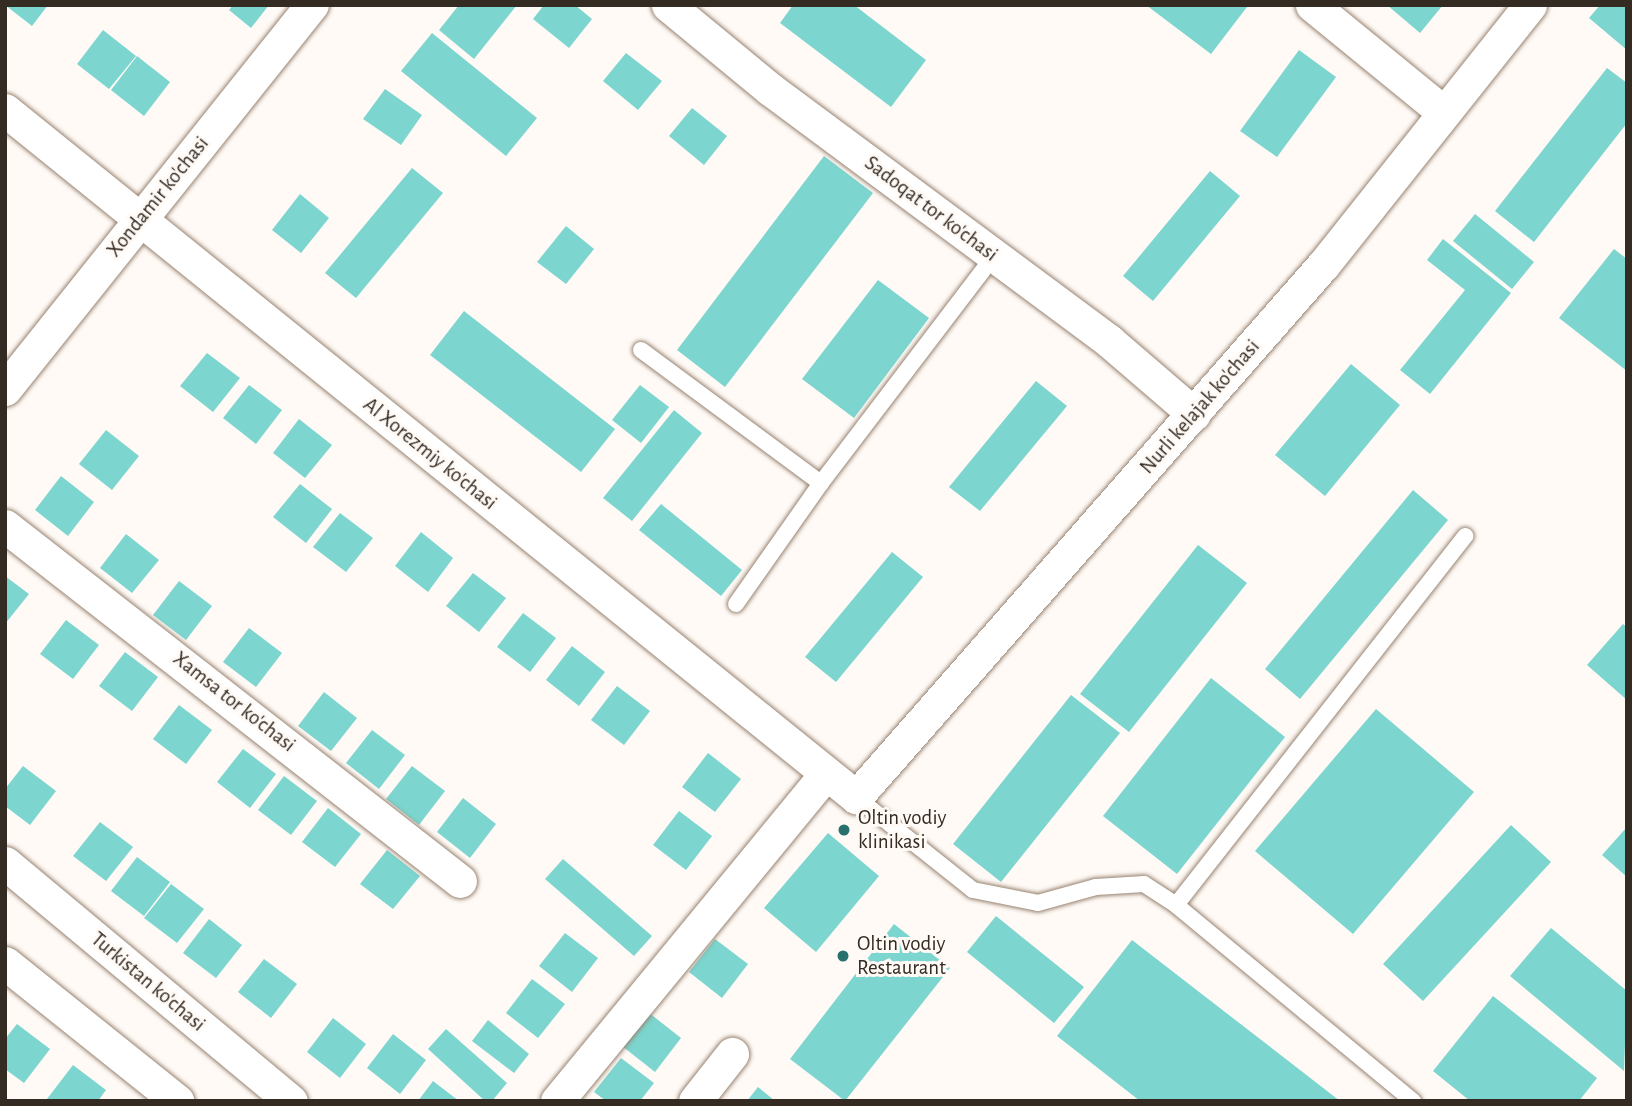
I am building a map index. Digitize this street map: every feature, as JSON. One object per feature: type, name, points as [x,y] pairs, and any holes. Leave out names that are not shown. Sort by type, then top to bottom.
[{"type":"street","name":"Xondamir ko'chasi","points":[[5,389],[312,5]]},
{"type":"street","name":"Sadoqat tor ko'chasi","points":[[668,5],[769,89],[1109,341],[1194,414]]},
{"type":"street","points":[[1312,5],[1443,112]]},
{"type":"street","name":"Nurli kelajak ko'chasi","points":[[856,797],[1324,264],[1530,5]]},
{"type":"street","name":"Al Xorezmiy ko'chasi","points":[[5,110],[856,797]]},
{"type":"street","name":"Xamsa tor ko'chasi","points":[[5,526],[460,881]]},
{"type":"street","points":[[557,1101],[826,773]]},
{"type":"street","name":"Turkistan ko'chasi","points":[[5,863],[291,1101]]},
{"type":"street","points":[[5,963],[177,1101]]},
{"type":"street","points":[[695,1101],[732,1054]]},
{"type":"lane","points":[[736,604],[821,483],[994,256]]},
{"type":"lane","points":[[642,350],[821,483]]},
{"type":"lane","points":[[1176,905],[1465,536]]},
{"type":"lane","points":[[856,797],[973,890],[1038,903],[1096,887],[1144,884],[1176,905],[1413,1101]]},
{"type":"building","points":[[5,5],[48,5],[32,26]]},
{"type":"building","points":[[233,5],[269,5],[251,28],[229,10]]},
{"type":"building","points":[[459,5],[517,5],[474,59],[439,30]]},
{"type":"building","points":[[544,5],[575,5],[592,19],[569,48],[533,19]]},
{"type":"building","points":[[793,5],[854,5],[926,60],[891,107],[780,23]]},
{"type":"building","points":[[1146,5],[1244,5],[1247,7],[1211,54]]},
{"type":"building","points":[[1387,5],[1443,5],[1420,33]]},
{"type":"building","points":[[1600,5],[1627,5],[1627,50],[1589,18]]},
{"type":"building","points":[[103,30],[136,56],[109,89],[77,64]]},
{"type":"building","points":[[432,33],[537,118],[506,156],[401,71]]},
{"type":"building","points":[[1299,50],[1336,77],[1277,157],[1240,131]]},
{"type":"building","points":[[626,53],[662,81],[638,110],[603,81]]},
{"type":"building","points":[[137,56],[170,82],[144,116],[111,90]]},
{"type":"building","points":[[1607,68],[1627,83],[1627,123],[1534,242],[1495,211]]},
{"type":"building","points":[[385,89],[422,115],[401,145],[363,119]]},
{"type":"building","points":[[692,108],[727,136],[704,165],[669,136]]},
{"type":"building","points":[[824,156],[873,193],[725,387],[677,350]]},
{"type":"building","points":[[412,168],[443,193],[356,298],[325,273]]},
{"type":"building","points":[[1210,171],[1240,196],[1153,301],[1123,276]]},
{"type":"building","points":[[300,194],[329,218],[301,253],[272,230]]},
{"type":"building","points":[[1475,214],[1534,262],[1512,289],[1453,241]]},
{"type":"building","points":[[566,226],[594,249],[566,284],[537,262]]},
{"type":"building","points":[[1443,239],[1511,293],[1430,394],[1400,370],[1465,290],[1427,260]]},
{"type":"building","points":[[1614,249],[1627,259],[1627,371],[1559,318]]},
{"type":"building","points":[[878,280],[929,318],[854,418],[802,379]]},
{"type":"building","points":[[464,311],[615,429],[581,472],[430,355]]},
{"type":"building","points":[[207,353],[240,378],[213,412],[180,386]]},
{"type":"building","points":[[1351,364],[1400,405],[1325,496],[1275,455]]},
{"type":"building","points":[[1036,381],[1067,406],[980,511],[949,487]]},
{"type":"building","points":[[249,385],[282,410],[256,444],[223,418]]},
{"type":"building","points":[[640,385],[669,407],[641,443],[612,420]]},
{"type":"building","points":[[674,410],[702,433],[632,521],[603,498]]},
{"type":"building","points":[[299,419],[332,445],[305,478],[273,453]]},
{"type":"building","points":[[106,430],[139,456],[112,490],[79,464]]},
{"type":"building","points":[[61,476],[94,502],[68,536],[35,510]]},
{"type":"building","points":[[300,484],[332,509],[306,543],[273,517]]},
{"type":"building","points":[[1413,490],[1448,520],[1300,699],[1265,669]]},
{"type":"building","points":[[661,504],[742,570],[721,596],[639,530]]},
{"type":"building","points":[[340,513],[373,538],[346,572],[313,547]]},
{"type":"building","points":[[421,532],[453,558],[428,592],[395,566]]},
{"type":"building","points":[[126,534],[159,560],[132,593],[100,568]]},
{"type":"building","points":[[1198,545],[1247,583],[1129,732],[1080,694]]},
{"type":"building","points":[[892,552],[923,577],[836,682],[805,657]]},
{"type":"building","points":[[473,573],[506,598],[479,632],[446,606]]},
{"type":"building","points":[[5,576],[29,594],[5,624]]},
{"type":"building","points":[[179,581],[212,606],[186,640],[153,615]]},
{"type":"building","points":[[523,613],[556,638],[530,672],[497,647]]},
{"type":"building","points":[[66,620],[99,645],[73,679],[40,654]]},
{"type":"building","points":[[1623,624],[1627,627],[1627,700],[1587,665]]},
{"type":"building","points":[[249,628],[282,653],[256,687],[223,662]]},
{"type":"building","points":[[572,646],[605,672],[579,706],[546,680]]},
{"type":"building","points":[[125,652],[158,677],[132,711],[99,686]]},
{"type":"building","points":[[1211,678],[1285,737],[1177,874],[1103,816]]},
{"type":"building","points":[[617,686],[650,711],[624,745],[591,720]]},
{"type":"building","points":[[324,692],[357,718],[331,751],[298,726]]},
{"type":"building","points":[[1071,695],[1120,733],[1001,882],[953,844]]},
{"type":"building","points":[[179,705],[212,730],[186,764],[153,739]]},
{"type":"building","points":[[1376,709],[1474,792],[1353,934],[1255,851]]},
{"type":"building","points":[[372,730],[405,755],[379,789],[346,763]]},
{"type":"building","points":[[243,749],[276,774],[250,808],[217,782]]},
{"type":"building","points":[[708,753],[741,779],[715,812],[682,787]]},
{"type":"building","points":[[23,766],[56,791],[30,825],[5,806],[5,789]]},
{"type":"building","points":[[412,766],[445,791],[419,825],[386,799]]},
{"type":"building","points":[[284,776],[317,801],[291,835],[258,810]]},
{"type":"building","points":[[463,798],[496,824],[470,858],[437,832]]},
{"type":"building","points":[[328,808],[361,834],[335,867],[302,842]]},
{"type":"building","points":[[679,811],[712,836],[686,870],[653,845]]},
{"type":"building","points":[[100,822],[133,847],[106,881],[73,856]]},
{"type":"building","points":[[1511,825],[1551,862],[1423,1001],[1383,964]]},
{"type":"building","points":[[1627,827],[1627,877],[1602,855]]},
{"type":"building","points":[[828,833],[879,876],[816,952],[764,908]]},
{"type":"building","points":[[387,850],[420,876],[393,909],[360,884]]},
{"type":"building","points":[[137,857],[170,882],[144,916],[111,891]]},
{"type":"building","points":[[563,859],[652,936],[634,956],[545,879]]},
{"type":"building","points":[[171,884],[204,909],[177,943],[144,918]]},
{"type":"building","points":[[996,916],[1084,987],[1054,1023],[967,952]]},
{"type":"building","points":[[209,919],[242,945],[216,978],[183,953]]},
{"type":"building","points":[[894,924],[950,968],[845,1101],[790,1059]]},
{"type":"building","points":[[1551,928],[1627,991],[1624,1071],[1510,976]]},
{"type":"building","points":[[565,933],[598,958],[572,992],[539,966]]},
{"type":"building","points":[[715,939],[748,964],[722,998],[689,972]]},
{"type":"building","points":[[1132,940],[1340,1101],[1140,1101],[1057,1036]]},
{"type":"building","points":[[264,959],[297,984],[271,1018],[238,992]]},
{"type":"building","points":[[532,979],[565,1004],[538,1038],[506,1013]]},
{"type":"building","points":[[1493,996],[1597,1078],[1579,1101],[1470,1101],[1433,1071]]},
{"type":"building","points":[[648,1012],[681,1038],[655,1072],[622,1046]]},
{"type":"building","points":[[333,1018],[366,1044],[340,1078],[307,1052]]},
{"type":"building","points":[[488,1020],[529,1054],[514,1073],[472,1041]]},
{"type":"building","points":[[17,1024],[50,1049],[24,1083],[5,1069],[5,1039]]},
{"type":"building","points":[[446,1029],[507,1083],[492,1101],[485,1101],[428,1049]]},
{"type":"building","points":[[393,1034],[426,1060],[400,1094],[367,1068]]},
{"type":"building","points":[[621,1058],[654,1083],[640,1101],[606,1101],[594,1092]]},
{"type":"building","points":[[73,1065],[106,1090],[98,1101],[47,1099]]},
{"type":"building","points":[[433,1081],[459,1101],[418,1101]]},
{"type":"building","points":[[758,1087],[775,1101],[747,1101]]},
{"type":"place","name":"Oltin vodiy klinikasi","points":[[844,830]]},
{"type":"place","name":"Oltin vodiy Restaurant","points":[[843,956]]}]
